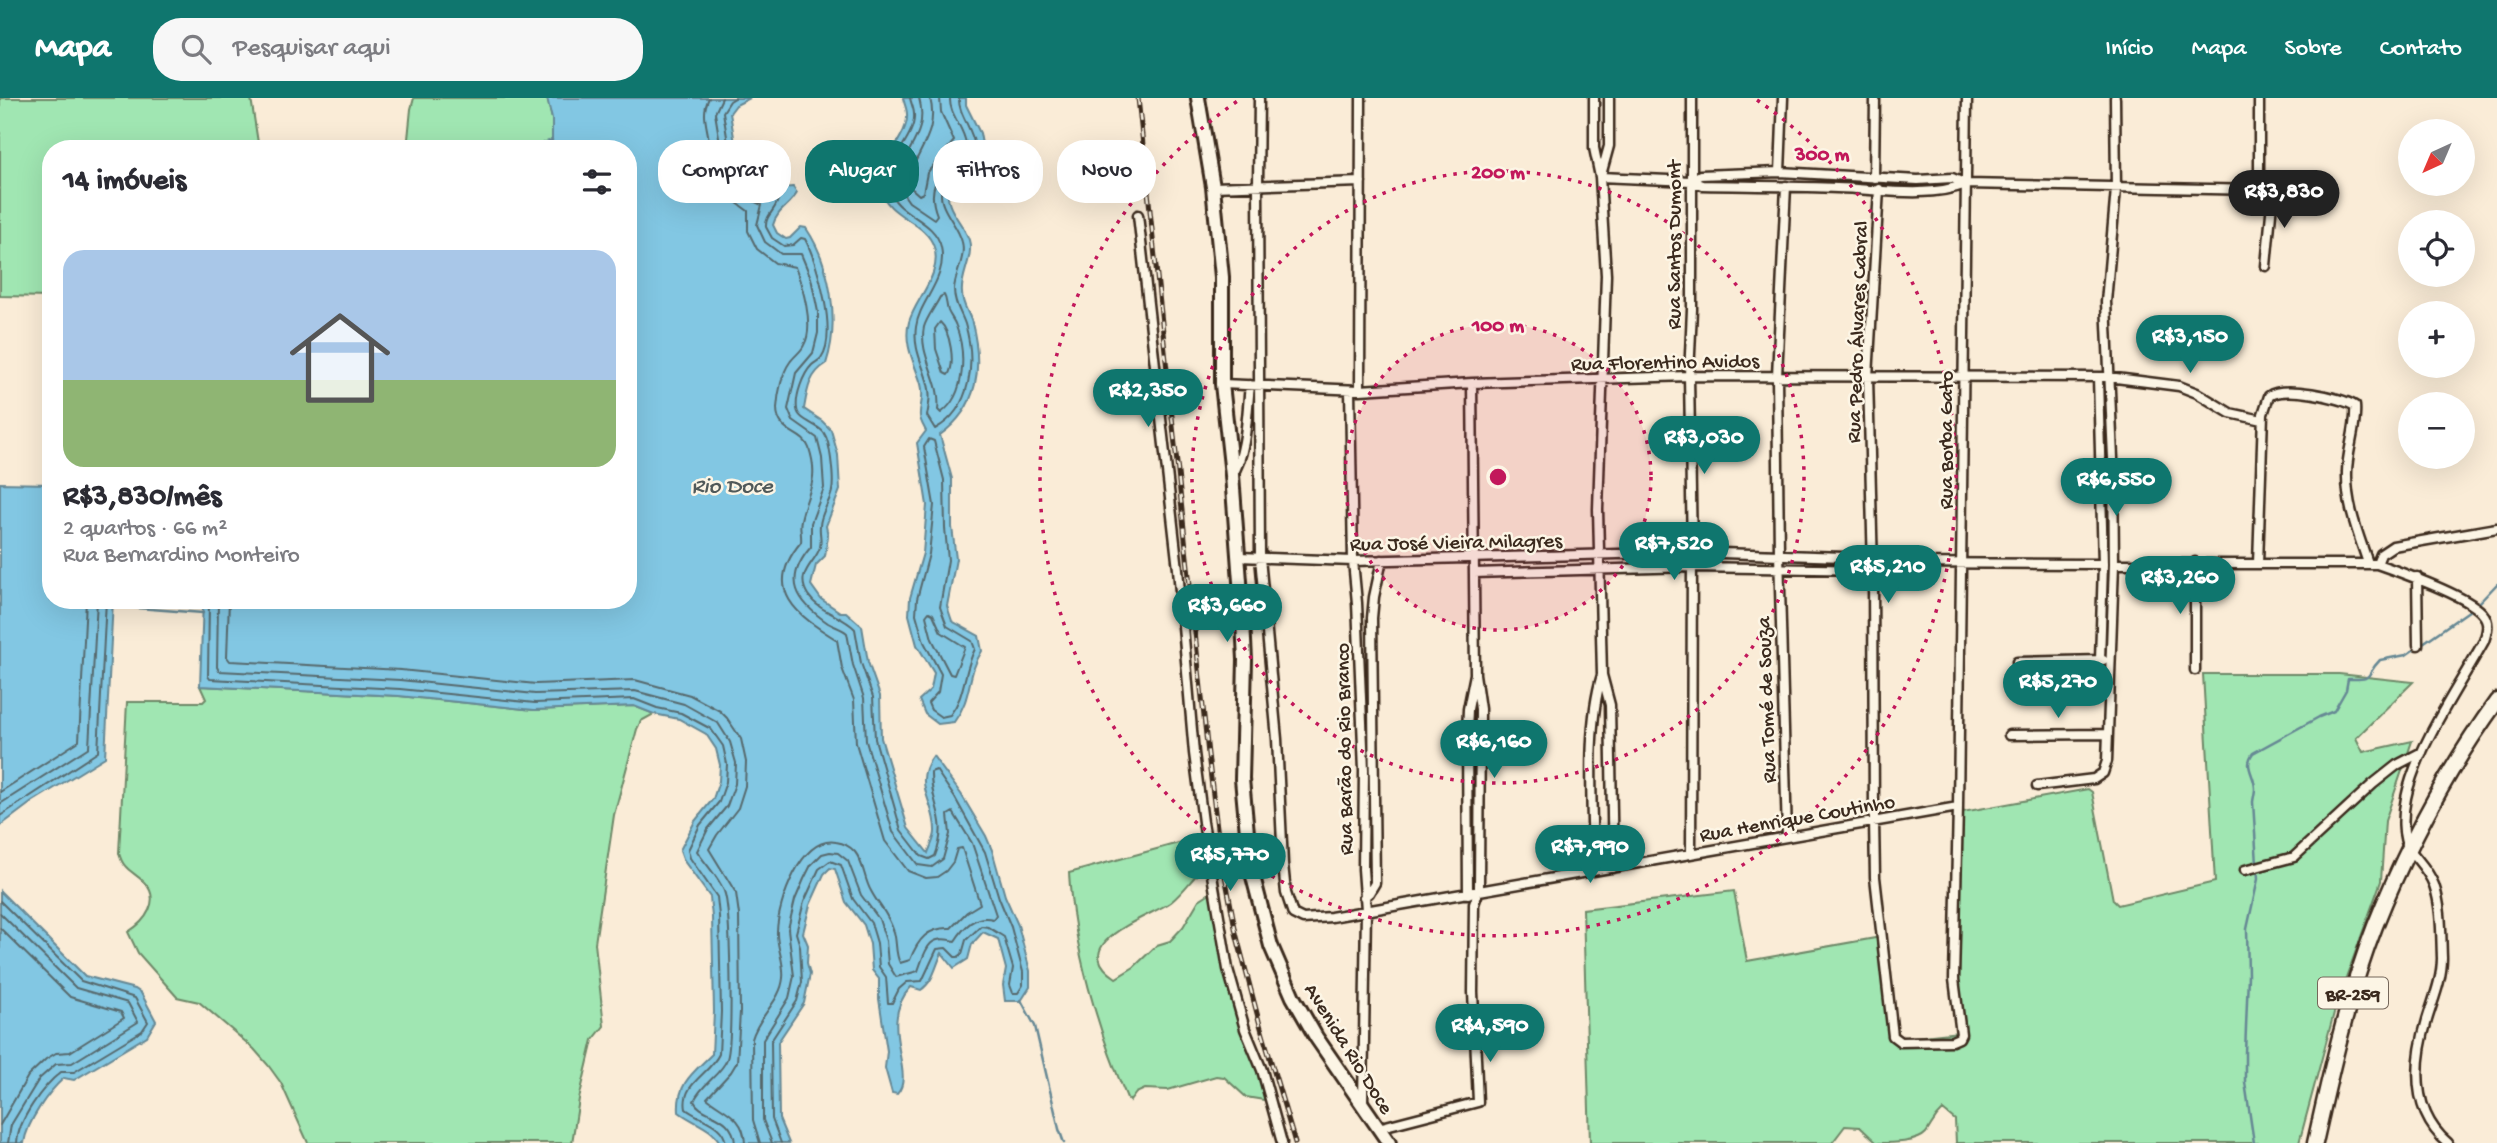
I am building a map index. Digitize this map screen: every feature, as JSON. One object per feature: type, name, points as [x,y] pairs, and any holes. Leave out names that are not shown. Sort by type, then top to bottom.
[{"type":"highway","name":"BR-259","points":[[2315,1143],[2351,999],[2374,928],[2409,849],[2461,755],[2497,701]]},
{"type":"street","name":"Avenida Rio Doce","points":[[1198,98],[1213,187],[1222,277],[1222,384],[1239,557],[1245,660],[1242,779],[1250,865],[1271,946],[1293,997],[1316,1037],[1389,1143]]},
{"type":"street","points":[[1259,98],[1260,558]]},
{"type":"street","points":[[1360,98],[1360,390]]},
{"type":"street","points":[[1594,98],[1594,148],[1600,177],[1605,275],[1603,380],[1598,453],[1599,556],[1602,676],[1610,705],[1613,868]]},
{"type":"street","points":[[1600,177],[1609,146],[1609,98]]},
{"type":"street","name":"Rua Santos Dumont","points":[[1690,854],[1692,552],[1689,376],[1692,309],[1692,98]]},
{"type":"street","points":[[1780,172],[1783,98]]},
{"type":"street","points":[[1874,178],[1875,98]]},
{"type":"street","name":"Rua Borba Gato","points":[[1890,1020],[1893,1036],[1901,1042],[1952,1041],[1961,1034],[1954,979],[1966,98]]},
{"type":"street","points":[[2105,660],[2114,564],[2113,458],[2106,302],[2116,189],[2115,98]]},
{"type":"street","points":[[2259,98],[2259,190]]},
{"type":"street","points":[[1690,181],[1700,175],[1780,172],[1874,178],[1952,178],[1966,184],[2259,190],[2323,196]]},
{"type":"street","points":[[1600,177],[1690,181],[1702,185],[1919,192],[1952,189],[1966,184]]},
{"type":"street","points":[[1213,187],[1361,182]]},
{"type":"street","name":"Rua Tomé de Souza","points":[[1786,186],[1777,376],[1779,568],[1787,836]]},
{"type":"street","name":"Rua Pedro Álvares Cabral","points":[[1879,190],[1868,377],[1873,558],[1875,877],[1890,1020]]},
{"type":"street","points":[[2266,266],[2273,192]]},
{"type":"street","points":[[1138,215],[1203,822],[1228,969],[1245,1029],[1262,1070],[1282,1143]]},
{"type":"street","name":"Rua Florentino Avidos","points":[[1222,384],[1360,390],[1472,383],[1689,376],[2108,377],[2179,386],[2197,393],[2230,413],[2262,420]]},
{"type":"street","points":[[2037,786],[2094,779],[2103,773],[2107,761],[2098,377]]},
{"type":"street","points":[[1378,1128],[1478,1102],[1473,992],[1474,904],[1479,890],[1480,709],[1475,674],[1472,383]]},
{"type":"street","points":[[1232,475],[1238,467],[1242,449],[1250,385]]},
{"type":"street","name":"Rua Barão do Rio Branco","points":[[1350,390],[1353,561],[1364,770],[1366,910],[1363,1107]]},
{"type":"street","points":[[2258,564],[2262,420],[2269,396],[2282,391],[2354,405],[2348,454],[2347,495],[2350,510],[2373,564]]},
{"type":"street","points":[[2373,564],[2381,554],[2393,547],[2497,528]]},
{"type":"street","name":"Rua José Vieira Milagres","points":[[1239,557],[1353,561],[1692,552],[1873,558],[1883,563],[2103,565]]},
{"type":"street","name":"Rua Henrique Coutinho","points":[[1260,558],[1278,740],[1286,893],[1291,911],[1303,919],[1958,807]]},
{"type":"street","points":[[1364,897],[1375,883],[1372,618],[1382,560]]},
{"type":"street","points":[[2194,670],[2195,562]]},
{"type":"street","points":[[1474,573],[1691,567],[1873,570],[1883,563]]},
{"type":"street","points":[[2114,564],[2373,564],[2417,577],[2481,611],[2487,625],[2484,641],[2422,752],[2405,799],[2404,817],[2409,849],[2426,867],[2439,907],[2442,961],[2440,979],[2420,1045],[2418,1075],[2423,1112],[2433,1128],[2448,1143]]},
{"type":"street","points":[[2417,577],[2418,645]]},
{"type":"street","points":[[2017,662],[2105,660]]},
{"type":"street","points":[[1474,904],[1466,891],[1467,733],[1468,709],[1475,674]]},
{"type":"street","points":[[1593,870],[1593,730],[1597,692],[1602,676]]},
{"type":"street","points":[[2009,735],[2108,734]]},
{"type":"street","points":[[2245,870],[2294,857],[2373,783],[2397,765],[2422,752]]},
{"type":"green space","points":[[0,98],[251,98],[258,140],[42,140],[42,297],[0,296]]},
{"type":"green space","points":[[414,98],[547,98],[552,119],[552,140],[408,140]]},
{"type":"green space","points":[[2203,674],[2339,674],[2413,682],[2356,738],[2363,752],[2412,741],[2385,821],[2381,881],[2335,1009],[2299,1143],[1956,1143],[1955,1120],[1943,1110],[1926,1133],[1910,1141],[1877,1143],[1860,1127],[1845,1126],[1832,1143],[1590,1143],[1583,909],[1734,891],[1747,961],[1881,937],[1896,1039],[1959,1032],[1957,813],[2088,789],[2092,792],[2113,900],[2118,905],[2215,882]]},
{"type":"green space","points":[[200,686],[399,696],[534,710],[634,706],[654,714],[641,721],[637,729],[614,815],[595,943],[604,1026],[593,1040],[572,1143],[308,1143],[281,1083],[254,1049],[199,1002],[177,997],[138,953],[128,932],[145,917],[151,896],[144,882],[123,863],[119,853],[127,702],[203,702],[206,699]]},
{"type":"green space","points":[[1193,839],[1198,873],[1171,902],[1116,932],[1099,953],[1102,965],[1116,978],[1134,967],[1157,945],[1170,941],[1183,927],[1199,900],[1213,891],[1232,973],[1270,1101],[1246,1097],[1224,1077],[1216,1076],[1168,1090],[1145,1089],[1136,1093],[1130,1101],[1116,1072],[1097,1017],[1081,959],[1069,873]]},
{"type":"water","name":"Rio Doce","points":[[547,98],[750,98],[736,105],[730,113],[734,140],[658,140],[658,203],[789,203],[773,225],[777,233],[786,239],[801,227],[806,228],[815,243],[831,294],[832,330],[826,364],[816,373],[810,384],[804,409],[831,430],[838,455],[840,490],[826,526],[828,536],[825,556],[816,565],[811,585],[821,599],[840,612],[846,612],[862,626],[868,662],[880,696],[881,738],[908,828],[928,853],[935,832],[924,776],[933,756],[961,794],[986,836],[1005,896],[1018,925],[1030,971],[1030,987],[1021,1001],[1005,1001],[1003,985],[1006,969],[998,939],[983,932],[972,944],[968,959],[954,968],[942,953],[929,982],[921,990],[911,987],[901,1001],[896,1031],[903,1074],[902,1085],[897,1094],[892,1093],[885,1068],[887,1051],[879,999],[879,979],[872,970],[870,944],[864,925],[846,902],[835,869],[830,868],[824,874],[810,905],[803,933],[808,945],[807,963],[810,974],[804,1003],[778,1042],[779,1119],[789,1143],[720,1143],[707,1129],[679,1112],[684,1086],[712,1054],[714,1012],[710,897],[684,861],[680,850],[695,821],[713,799],[719,781],[720,765],[716,749],[706,734],[679,719],[654,714],[634,706],[534,710],[399,696],[200,686],[203,609],[637,609],[637,140],[552,140],[552,119]]},
{"type":"water","points":[[903,98],[966,98],[966,105],[981,140],[933,140],[933,203],[949,203],[969,240],[970,253],[962,293],[972,323],[977,355],[975,385],[970,399],[953,424],[940,435],[952,479],[952,527],[956,559],[947,606],[952,621],[979,636],[982,651],[960,713],[954,722],[938,724],[925,714],[919,700],[931,689],[934,673],[917,645],[909,615],[910,598],[923,553],[927,505],[917,443],[926,431],[920,418],[922,389],[911,354],[908,330],[912,313],[932,277],[936,257],[930,238],[888,203],[919,203],[919,140],[899,140],[906,123],[907,112]]},
{"type":"water","name":"Rio Doce","points":[[791,187],[797,193],[791,201]]},
{"type":"water","points":[[0,483],[42,484],[42,609],[113,609],[105,757],[32,802],[0,826]]},
{"type":"water","points":[[0,891],[85,976],[141,993],[156,1021],[147,1036],[74,1080],[64,1078],[39,1108],[29,1126],[24,1143],[0,1143]]},
{"type":"waterway","points":[[2478,604],[2497,584]]},
{"type":"waterway","points":[[2254,1143],[2245,1082],[2247,929],[2258,879],[2253,802],[2255,784],[2249,766],[2250,758],[2253,753],[2334,711],[2346,690],[2348,679],[2366,678],[2380,660],[2406,655],[2473,608]]},
{"type":"waterway","points":[[151,609],[203,613]]},
{"type":"waterway","points":[[1021,1000],[1035,1026],[1064,1143]]},
{"type":"railway","points":[[1138,98],[1219,844],[1236,933],[1295,1143]]}]
